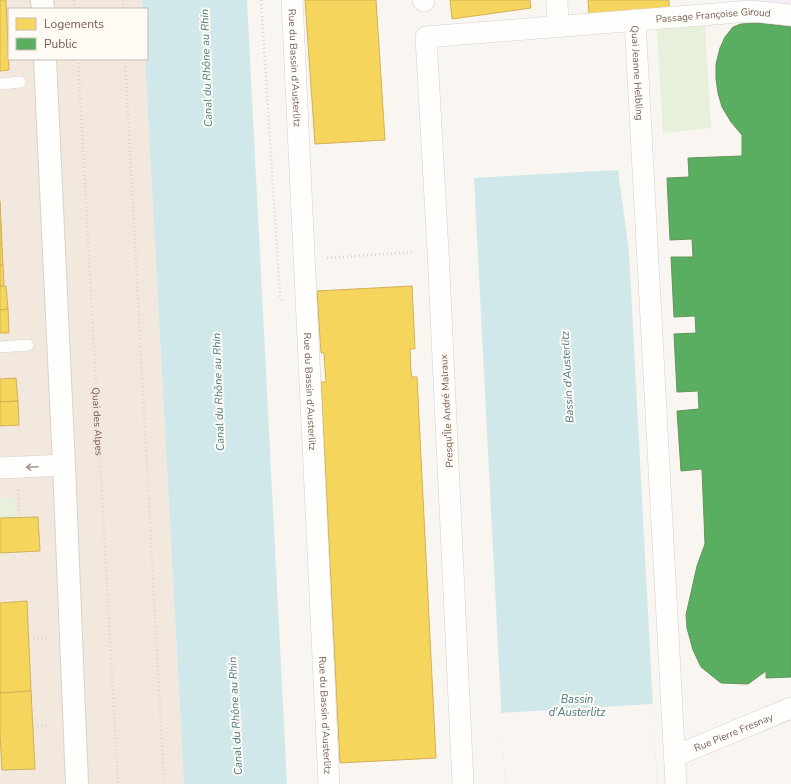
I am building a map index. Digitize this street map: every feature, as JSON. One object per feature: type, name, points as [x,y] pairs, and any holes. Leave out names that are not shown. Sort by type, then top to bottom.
[{"type":"main road","points":[[45,60],[77,784]]},
{"type":"street","name":"Rue du Bassin d'Austerlitz","points":[[292,0],[329,784]]},
{"type":"street","points":[[557,0],[558,27]]},
{"type":"street","name":"Passage Françoise Giroud","points":[[635,20],[751,11],[791,15]]},
{"type":"street","name":"Quai Jeanne Helbling","points":[[426,37],[635,20],[676,784]]},
{"type":"street","name":"Presqu'Île André Malraux","points":[[426,37],[439,259],[462,784]]},
{"type":"street","points":[[0,468],[64,465]]},
{"type":"street","name":"Rue Pierre Fresnay","points":[[675,756],[791,708]]},
{"type":"lane","points":[[0,84],[20,82]]},
{"type":"lane","points":[[0,347],[28,345]]},
{"type":"path","name":"Quai des Alpes","points":[[78,60],[118,784]]},
{"type":"path","points":[[125,60],[164,784]]},
{"type":"path","points":[[330,258],[420,252]]},
{"type":"path","points":[[18,487],[19,518]]},
{"type":"path","points":[[28,639],[49,638]]},
{"type":"path","points":[[33,726],[53,725]]},
{"type":"shaded area","points":[[0,0],[142,0],[143,8],[8,8],[8,60],[145,60],[184,784],[0,784]]},
{"type":"shaded area","points":[[733,0],[791,0],[791,9],[736,13]]},
{"type":"green space","points":[[705,26],[711,128],[663,133],[657,30]]},
{"type":"green space","points":[[14,498],[15,517],[0,518],[0,499]]},
{"type":"water","name":"Canal du Rhône au Rhin","points":[[142,0],[247,0],[287,784],[184,784],[145,60],[148,60],[148,8],[143,8]]},
{"type":"water","name":"Bassin d'Austerlitz","points":[[618,170],[629,252],[657,784],[505,784],[474,178]]},
{"type":"pier","points":[[653,704],[657,784],[505,784],[501,713]]},
{"type":"building: Logements","points":[[0,0],[6,0],[9,70],[0,71]]},
{"type":"building: Logements","points":[[305,0],[376,0],[385,140],[315,144]]},
{"type":"building: Logements","points":[[450,0],[530,0],[531,8],[452,19]]},
{"type":"building: Logements","points":[[588,0],[669,0],[669,10],[589,15]]},
{"type":"building: Logements","points":[[0,201],[1,223],[0,223]]},
{"type":"building: Logements","points":[[1,223],[2,245],[0,245]]},
{"type":"building: Logements","points":[[0,245],[2,245],[3,265],[0,265]]},
{"type":"building: Logements","points":[[0,265],[3,265],[4,286],[0,286]]},
{"type":"building: Logements","points":[[0,286],[6,286],[8,309],[0,310]]},
{"type":"building: Logements","points":[[412,286],[415,349],[410,349],[411,372],[412,377],[417,377],[436,758],[340,763],[321,382],[326,382],[324,353],[321,353],[317,291]]},
{"type":"building: Logements","points":[[8,309],[9,333],[0,333],[0,310]]},
{"type":"building: Logements","points":[[16,378],[18,401],[0,402],[0,379]]},
{"type":"building: Logements","points":[[18,401],[19,425],[0,426],[0,402]]},
{"type":"building: Logements","points":[[38,517],[40,551],[0,553],[0,518]]},
{"type":"building: Logements","points":[[27,601],[31,691],[0,693],[0,603]]},
{"type":"building: Logements","points":[[31,691],[35,769],[2,770],[0,693]]},
{"type":"building: Public","points":[[760,23],[791,27],[791,677],[766,678],[766,671],[748,684],[721,683],[701,667],[693,650],[687,628],[686,615],[697,566],[705,544],[702,469],[681,471],[677,411],[699,409],[698,391],[677,392],[674,334],[696,333],[695,316],[674,317],[671,257],[693,257],[692,239],[670,240],[667,178],[689,177],[688,158],[742,156],[742,135],[731,122],[722,107],[718,93],[716,64],[720,48],[725,37],[733,27],[741,24]]}]
